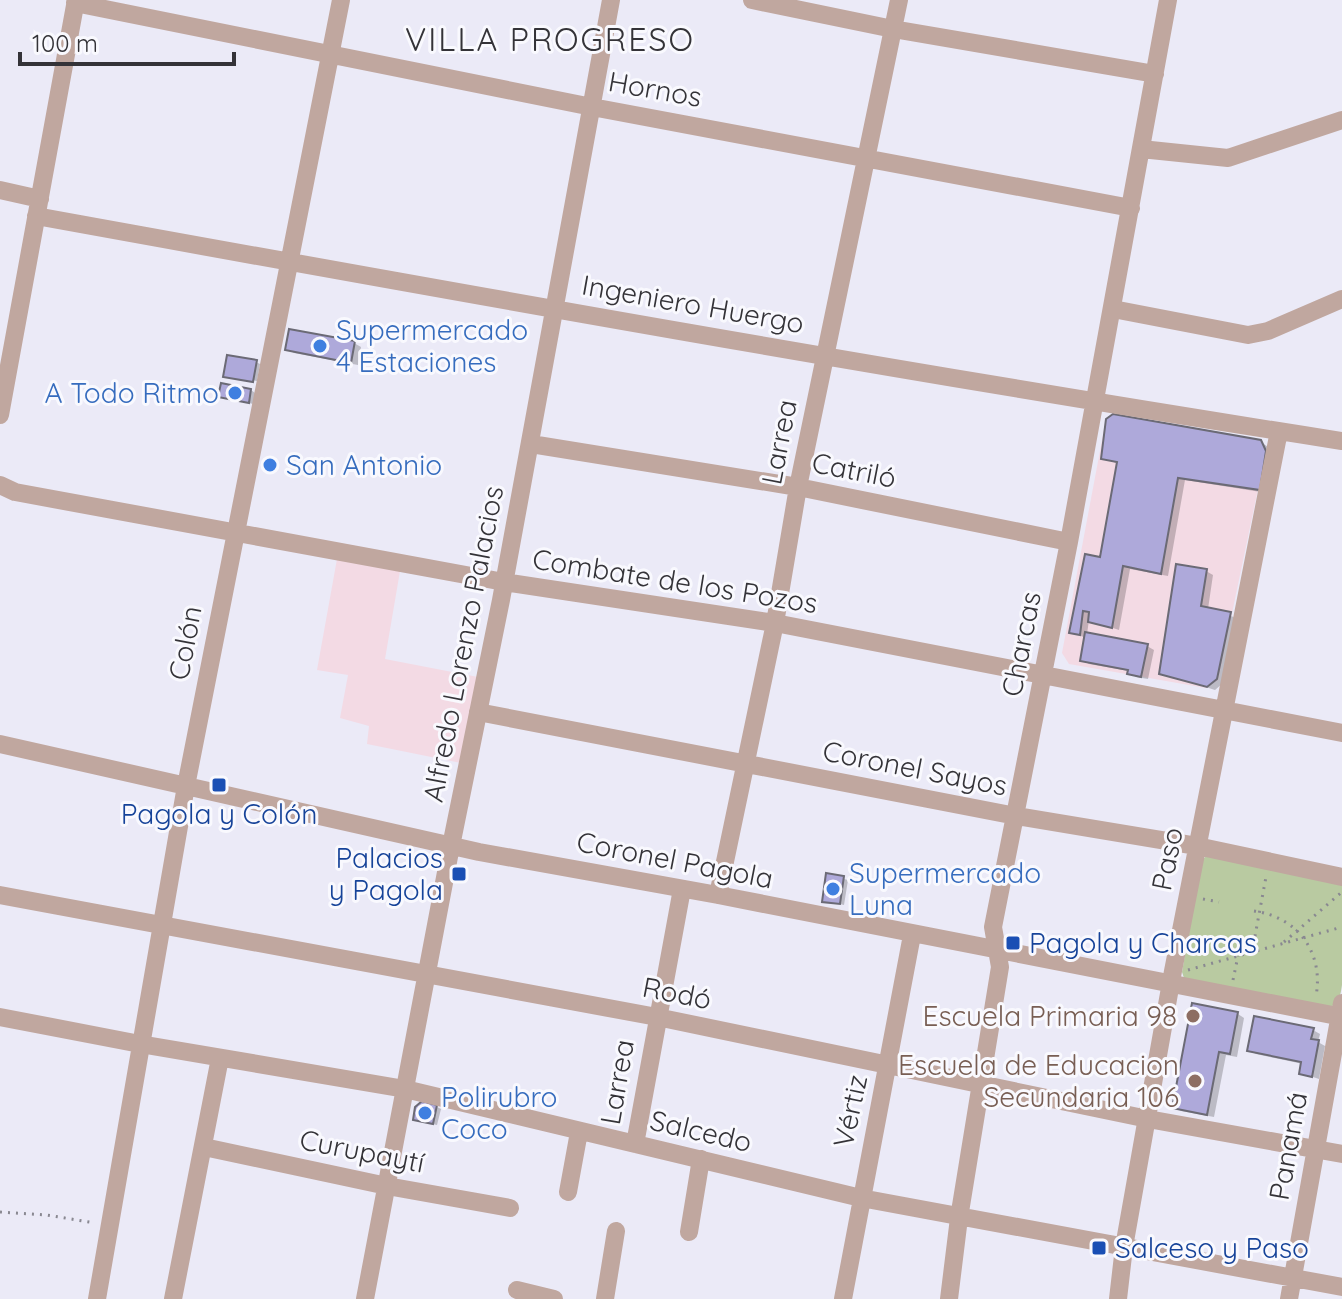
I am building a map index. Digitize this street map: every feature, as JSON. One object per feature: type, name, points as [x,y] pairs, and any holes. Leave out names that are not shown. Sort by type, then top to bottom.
[{"type":"street","name":"Colón","points":[[97,1299],[186,786],[341,0]]},
{"type":"street","name":"Alfredo Lorenzo Palacios","points":[[365,1299],[531,444],[611,0]]},
{"type":"street","points":[[752,0],[893,29],[1155,74]]},
{"type":"street","name":"Larrea","points":[[718,895],[775,623],[798,487],[899,0]]},
{"type":"street","name":"Charcas","points":[[949,1299],[959,1218],[1000,967],[993,927],[1096,403],[1168,0]]},
{"type":"street","name":"Hornos","points":[[76,2],[592,107],[1131,208]]},
{"type":"street","points":[[0,415],[76,2]]},
{"type":"street","points":[[1141,149],[1228,158],[1342,120]]},
{"type":"street","name":"Ingeniero Huergo","points":[[0,190],[38,207],[290,262],[1096,403],[1342,441]]},
{"type":"street","points":[[1113,309],[1248,335],[1268,331],[1342,299]]},
{"type":"street","name":"Paso","points":[[1118,1299],[1124,1247],[1176,978],[1197,846],[1279,431]]},
{"type":"street","name":"Catriló","points":[[531,444],[798,487],[1069,542]]},
{"type":"street","name":"Combate de los Pozos","points":[[0,485],[15,492],[504,582],[775,623],[1342,733]]},
{"type":"street","name":"Coronel Sayos","points":[[478,712],[1016,816],[1197,846],[1342,877]]},
{"type":"street","name":"Coronel Pagola","points":[[0,744],[451,846],[718,895],[912,935],[1176,978],[1341,1012]]},
{"type":"street","name":"Larrea","points":[[635,1144],[682,889]]},
{"type":"street","name":"Rodó","points":[[0,895],[657,1017],[1148,1119],[1342,1154]]},
{"type":"street","name":"Vértiz","points":[[843,1299],[912,935]]},
{"type":"street","name":"Panamá","points":[[1289,1299],[1341,1012]]},
{"type":"street","name":"Salcedo","points":[[0,1017],[405,1089],[861,1198],[1342,1287]]},
{"type":"street","points":[[173,1299],[220,1058]]},
{"type":"street","points":[[568,1192],[579,1132]]},
{"type":"street","name":"Curupaytí","points":[[204,1147],[387,1186],[510,1208]]},
{"type":"street","points":[[689,1232],[701,1159]]},
{"type":"street","points":[[605,1299],[616,1231]]},
{"type":"street","points":[[517,1290],[552,1299]]},
{"type":"path","points":[[1252,952],[1257,912],[1268,866]]},
{"type":"path","points":[[1281,944],[1342,892]]},
{"type":"path","points":[[1195,897],[1219,902]]},
{"type":"path","points":[[1257,912],[1281,919],[1297,930],[1311,950],[1318,985],[1314,1007]]},
{"type":"path","points":[[1176,978],[1238,956],[1342,927]]},
{"type":"path","points":[[1231,990],[1238,956]]},
{"type":"path","points":[[0,1212],[47,1215],[112,1226]]},
{"type":"shaded area","points":[[1113,414],[1261,440],[1266,451],[1218,680],[1206,688],[1069,664],[1062,653],[1106,419]]},
{"type":"shaded area","points":[[337,559],[400,571],[385,659],[478,677],[461,763],[367,744],[369,726],[340,718],[348,675],[317,670]]},
{"type":"green space","points":[[1206,856],[1342,881],[1342,985],[1334,1005],[1326,1009],[1184,978],[1182,972],[1201,862]]},
{"type":"building","name":"Supermercado 4 Estaciones","points":[[289,329],[355,341],[351,363],[285,350]]},
{"type":"building","name":"Supermercado 4 Estaciones","points":[[227,355],[257,360],[253,382],[223,377]]},
{"type":"building","name":"A Todo Ritmo","points":[[221,383],[251,389],[249,403],[218,397]]},
{"type":"building","points":[[1113,414],[1261,440],[1266,451],[1260,490],[1178,478],[1161,574],[1123,566],[1112,628],[1088,622],[1089,612],[1083,611],[1080,635],[1069,633],[1085,554],[1100,557],[1117,462],[1101,459],[1106,419]]},
{"type":"building","points":[[1176,564],[1207,569],[1201,606],[1231,612],[1217,679],[1207,687],[1159,674]]},
{"type":"building","points":[[1085,632],[1148,644],[1141,677],[1127,674],[1128,670],[1080,661]]},
{"type":"building","name":"Supermercado Luna","points":[[826,873],[844,876],[840,904],[822,902]]},
{"type":"building","name":"Escuela de Educacion Secundaria 106","points":[[1192,1003],[1238,1012],[1230,1054],[1219,1052],[1207,1115],[1172,1108]]},
{"type":"building","points":[[1254,1016],[1314,1028],[1311,1039],[1319,1040],[1312,1077],[1299,1074],[1301,1062],[1247,1051]]},
{"type":"building","name":"Polirubro Coco","points":[[422,1101],[437,1105],[433,1124],[413,1120],[415,1107]]},
{"type":"place","name":"Supermercado 4 Estaciones","points":[[320,346]]},
{"type":"place","name":"A Todo Ritmo","points":[[235,393]]},
{"type":"place","name":"San Antonio","points":[[270,465]]},
{"type":"place","name":"Pagola y Colón","points":[[219,785]]},
{"type":"place","name":"Palacios y Pagola","points":[[459,874]]},
{"type":"place","name":"Supermercado Luna","points":[[833,889]]},
{"type":"place","name":"Pagola y Charcas","points":[[1013,943]]},
{"type":"place","name":"Escuela Primaria 98","points":[[1193,1016]]},
{"type":"place","name":"Escuela de Educacion Secundaria 106","points":[[1195,1081]]},
{"type":"place","name":"Polirubro Coco","points":[[425,1113]]},
{"type":"place","name":"Salceso y Paso","points":[[1099,1248]]},
{"type":"district","name":"VILLA PROGRESO","points":[[550,40]]}]
